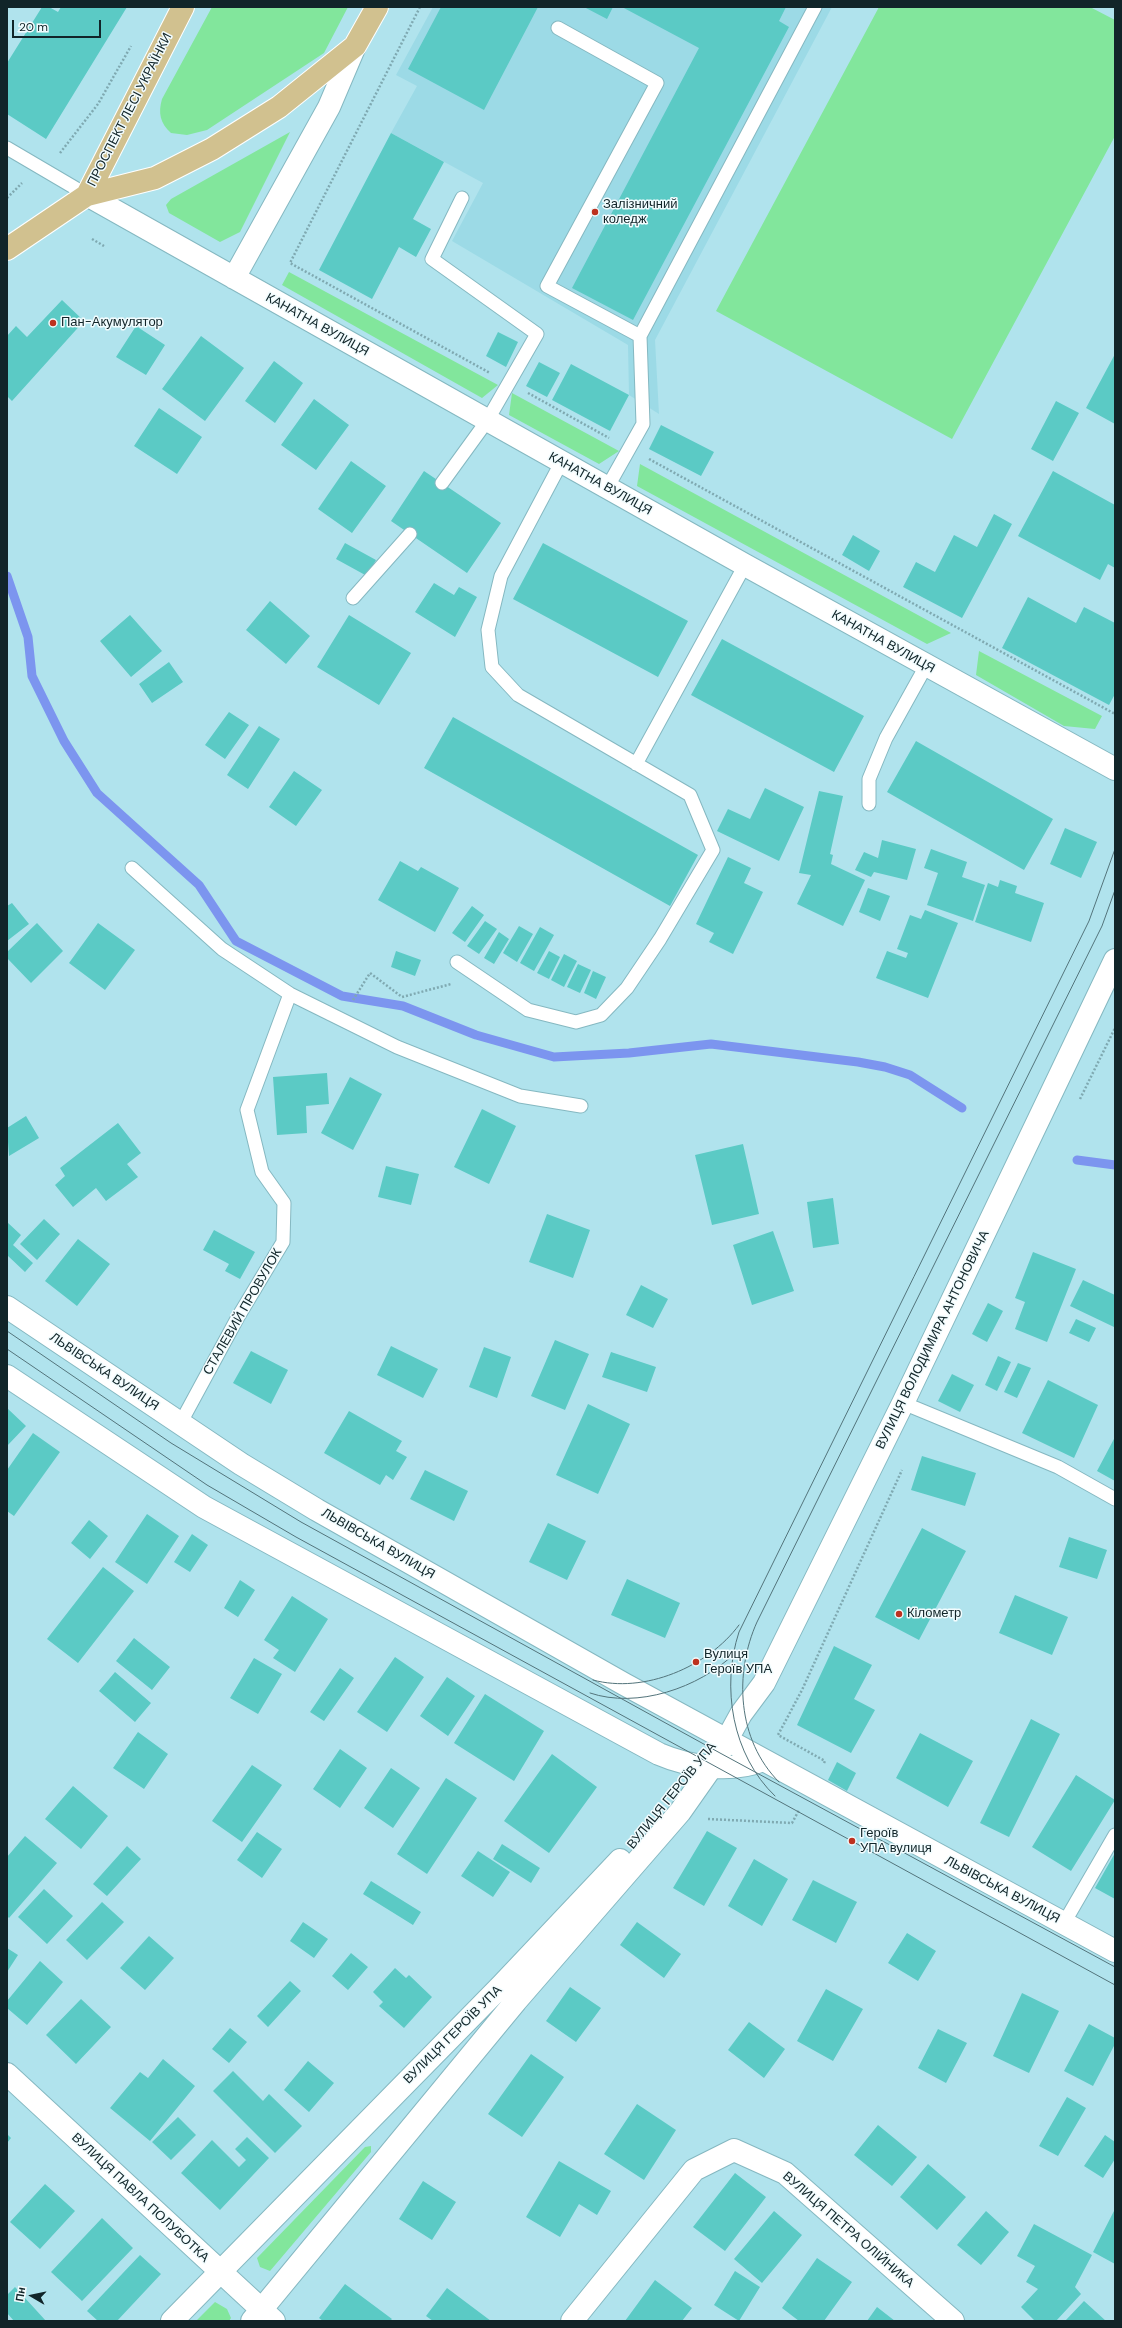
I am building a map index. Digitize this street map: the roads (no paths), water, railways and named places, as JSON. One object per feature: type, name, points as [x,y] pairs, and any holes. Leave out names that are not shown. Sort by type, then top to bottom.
[{"type":"main road","name":"ПРОСПЕКТ ЛЕСІ УКРАЇНКИ","points":[[87,195],[183,7]]},
{"type":"main road","name":"ПРОСПЕКТ ЛЕСІ УКРАЇНКИ","points":[[87,195],[155,178],[212,149],[279,107],[355,46],[377,7]]},
{"type":"main road","points":[[7,249],[87,195]]},
{"type":"street","points":[[234,278],[329,107],[355,46]]},
{"type":"street","name":"КАНАТНА ВУЛИЦЯ","points":[[87,195],[561,463],[926,666],[1115,768]]},
{"type":"street","name":"ВУЛИЦЯ ВОЛОДИМИРА АНТОНОВИЧА","points":[[724,1738],[734,1719],[741,1714],[764,1683],[903,1403],[1115,960]]},
{"type":"street","name":"ЛЬВІВСЬКА ВУЛИЦЯ","points":[[7,1307],[241,1464],[317,1510],[763,1760],[1115,1951]]},
{"type":"street","points":[[7,1376],[204,1507],[630,1739],[678,1762],[705,1766],[744,1766],[763,1760]]},
{"type":"street","name":"ВУЛИЦЯ ГЕРОЇВ УПА","points":[[262,2317],[516,2001],[658,1839],[724,1738]]},
{"type":"street","name":"ВУЛИЦЯ ГЕРОЇВ УПА","points":[[172,2321],[502,1985],[643,1836],[705,1766]]},
{"type":"street","name":"ВУЛИЦЯ ПАВЛА ПОЛУБОТКА","points":[[7,2074],[220,2272],[262,2317]]},
{"type":"street","name":"ВУЛИЦЯ ПЕТРА ОЛІЙНИКА","points":[[572,2321],[694,2170],[734,2150],[785,2173],[954,2321]]},
{"type":"lane","points":[[607,488],[643,424],[640,336],[815,7]]},
{"type":"lane","points":[[558,28],[657,83],[548,286],[640,336]]},
{"type":"lane","points":[[7,148],[87,195]]},
{"type":"lane","points":[[442,484],[487,421],[537,334],[432,259],[462,198]]},
{"type":"lane","points":[[457,962],[528,1010],[576,1022],[601,1015],[626,988],[660,939],[713,850],[690,795],[518,695],[492,667],[488,630],[501,576],[561,463]]},
{"type":"lane","points":[[353,598],[410,534]]},
{"type":"lane","points":[[636,764],[745,565]]},
{"type":"lane","points":[[869,804],[869,779],[886,738],[926,666]]},
{"type":"lane","points":[[132,868],[222,949],[290,994],[397,1048],[520,1096],[581,1106]]},
{"type":"lane","name":"СТАЛЕВИЙ ПРОВУЛОК","points":[[180,1424],[282,1242],[284,1203],[262,1172],[247,1110],[290,994]]},
{"type":"lane","points":[[903,1403],[1058,1467],[1115,1499]]},
{"type":"lane","points":[[1064,1923],[1115,1835]]},
{"type":"waterway","points":[[7,576],[28,637],[32,676],[64,741],[97,793],[199,885],[236,941],[342,996],[403,1006],[476,1035],[554,1057],[629,1053],[711,1044],[858,1062],[885,1067],[910,1075],[962,1108]]},
{"type":"waterway","points":[[1077,1160],[1115,1165]]},
{"type":"tram line","points":[[775,1796],[760,1779],[749,1761],[740,1741],[734,1719],[731,1697],[731,1675],[739,1632],[1089,921],[1115,849]]},
{"type":"tram line","points":[[779,1782],[765,1765],[755,1746],[748,1726],[744,1705],[743,1684],[745,1663],[757,1622],[1102,926],[1115,890]]},
{"type":"tram line","points":[[7,1331],[171,1443],[301,1522],[720,1753],[1115,1967]]},
{"type":"tram line","points":[[7,1349],[207,1485],[296,1537],[1115,1985]]},
{"type":"tram line","points":[[593,1680],[613,1683],[633,1683],[653,1680],[674,1674],[693,1665],[710,1653],[726,1640],[739,1625]]},
{"type":"tram line","points":[[590,1693],[608,1697],[627,1698],[647,1697],[666,1692],[685,1686],[703,1677],[720,1666],[734,1654]]},
{"type":"place","name":"Залізничний коледж","points":[[595,212]]},
{"type":"place","name":"Пан-Акумулятор","points":[[53,323]]},
{"type":"place","name":"Кілометр","points":[[899,1614]]},
{"type":"place","name":"Вулиця Героїв УПА","points":[[696,1662]]},
{"type":"place","name":"Героїв УПА вулиця","points":[[852,1841]]}]
